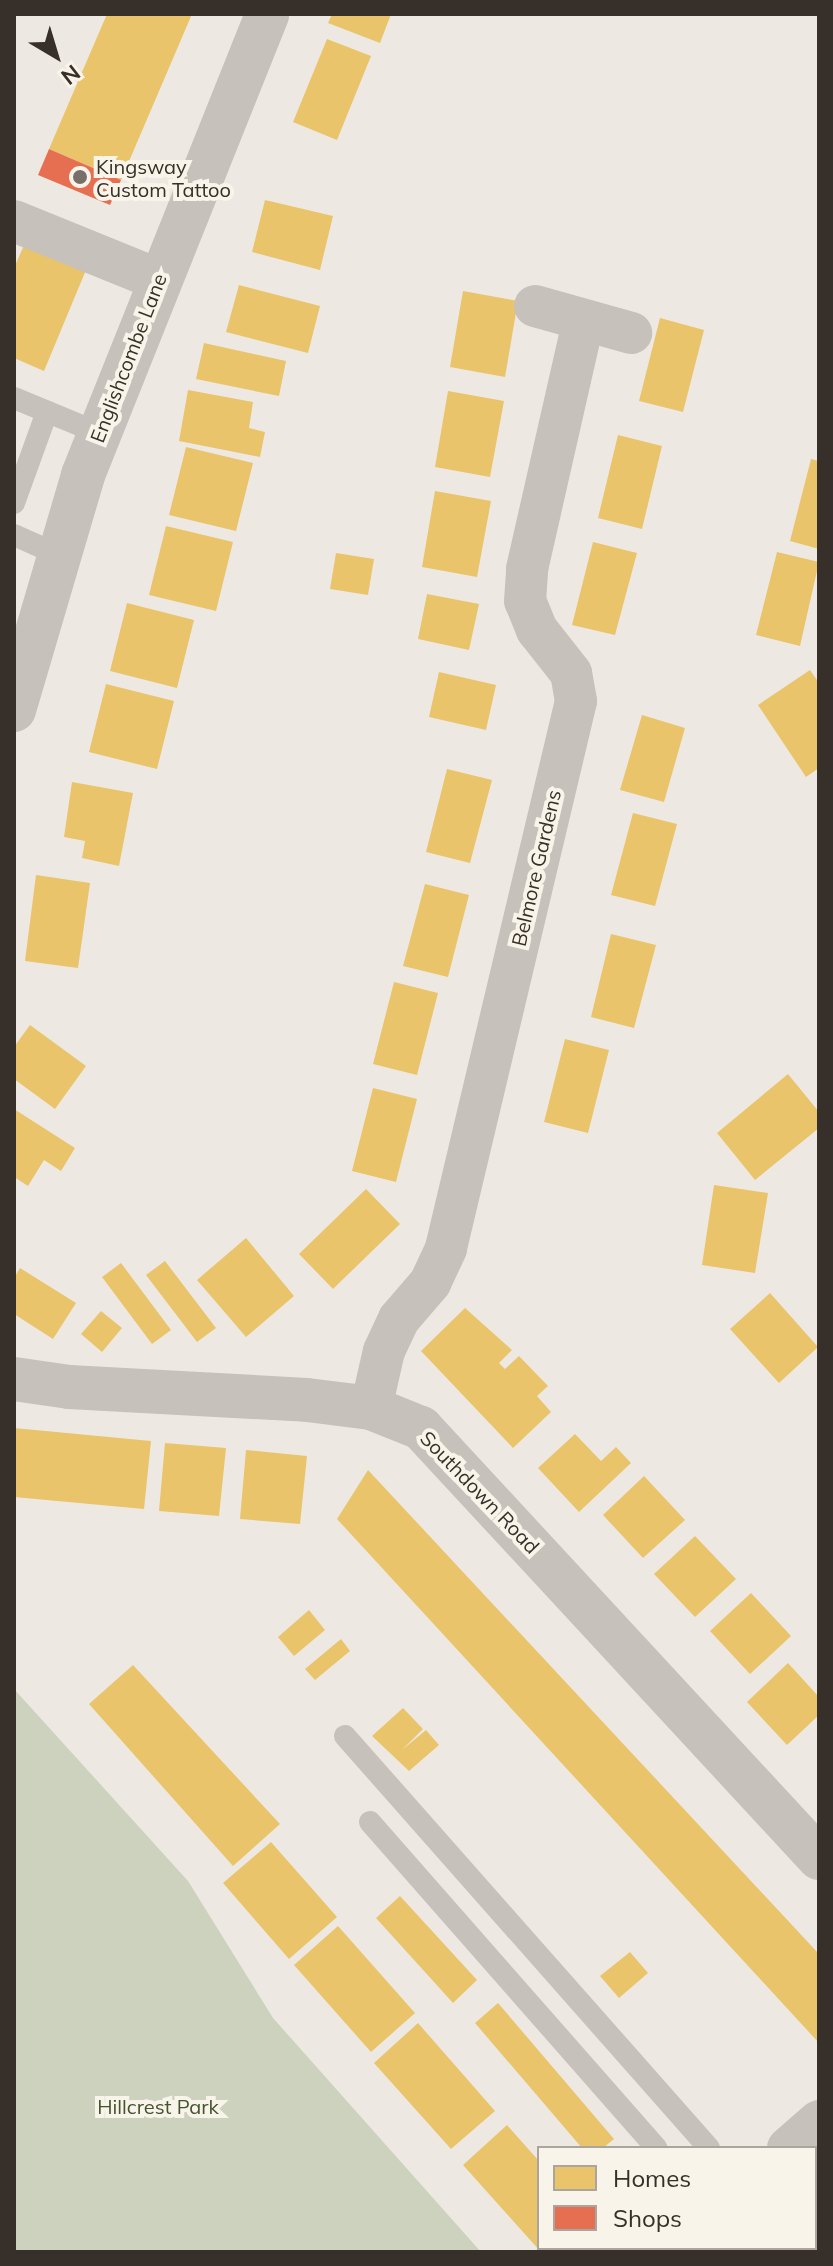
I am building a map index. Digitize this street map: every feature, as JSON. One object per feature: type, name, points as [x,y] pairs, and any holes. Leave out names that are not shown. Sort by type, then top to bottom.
[{"type":"street","name":"Englishcombe Lane","points":[[17,685],[99,433],[267,14]]},
{"type":"street","points":[[14,221],[159,280]]},
{"type":"street","points":[[535,306],[583,322],[631,333]]},
{"type":"street","name":"Belmore Gardens","points":[[371,1408],[384,1351],[399,1319],[430,1283],[446,1248],[576,701],[571,673],[537,630],[525,601],[527,569],[583,322]]},
{"type":"street","name":"Southdown Road","points":[[14,1379],[371,1408],[421,1428],[819,1858]]},
{"type":"street","points":[[790,2146],[819,2121]]},
{"type":"lane","points":[[14,398],[99,433]]},
{"type":"lane","points":[[14,503],[47,412]]},
{"type":"lane","points":[[14,535],[59,555]]},
{"type":"lane","points":[[345,1736],[707,2146]]},
{"type":"lane","points":[[370,1822],[654,2146]]},
{"type":"green space","name":"Hillcrest Park","points":[[14,1689],[188,1881],[273,2018],[481,2252],[14,2252]]},
{"type":"building: Homes","points":[[107,14],[192,14],[121,180],[49,149]]},
{"type":"building: Homes","points":[[332,14],[391,14],[380,43],[328,23]]},
{"type":"building: Homes","points":[[327,39],[371,56],[337,140],[293,122]]},
{"type":"building: Homes","points":[[265,200],[333,216],[320,270],[252,252]]},
{"type":"building: Homes","points":[[25,243],[86,270],[44,371],[14,358],[14,268]]},
{"type":"building: Homes","points":[[239,285],[320,306],[308,353],[226,332]]},
{"type":"building: Homes","points":[[463,291],[518,301],[505,377],[450,367]]},
{"type":"building: Homes","points":[[660,318],[704,330],[683,412],[639,401]]},
{"type":"building: Homes","points":[[204,343],[286,361],[279,396],[196,379]]},
{"type":"building: Homes","points":[[188,390],[253,402],[249,428],[265,432],[260,457],[179,441]]},
{"type":"building: Homes","points":[[448,391],[504,401],[490,477],[435,467]]},
{"type":"building: Homes","points":[[618,435],[662,446],[642,529],[598,518]]},
{"type":"building: Homes","points":[[186,447],[253,463],[236,531],[169,515]]},
{"type":"building: Homes","points":[[811,459],[819,461],[819,549],[790,541]]},
{"type":"building: Homes","points":[[435,491],[491,501],[477,577],[422,567]]},
{"type":"building: Homes","points":[[166,526],[233,542],[216,611],[149,595]]},
{"type":"building: Homes","points":[[593,542],[637,553],[615,635],[572,625]]},
{"type":"building: Homes","points":[[777,552],[819,562],[800,646],[756,635]]},
{"type":"building: Homes","points":[[336,553],[374,559],[368,595],[330,589]]},
{"type":"building: Homes","points":[[427,594],[479,604],[469,650],[418,639]]},
{"type":"building: Homes","points":[[127,603],[194,620],[177,688],[110,671]]},
{"type":"building: Homes","points":[[810,670],[819,683],[819,768],[806,777],[758,705]]},
{"type":"building: Homes","points":[[439,672],[496,685],[486,730],[429,717]]},
{"type":"building: Homes","points":[[106,684],[174,701],[157,769],[89,752]]},
{"type":"building: Homes","points":[[642,715],[685,728],[664,802],[620,790]]},
{"type":"building: Homes","points":[[447,769],[492,780],[470,863],[426,852]]},
{"type":"building: Homes","points":[[72,782],[133,793],[119,866],[82,858],[85,841],[64,837]]},
{"type":"building: Homes","points":[[633,813],[677,824],[655,906],[611,895]]},
{"type":"building: Homes","points":[[36,875],[90,883],[78,968],[25,961]]},
{"type":"building: Homes","points":[[425,884],[469,895],[448,977],[403,966]]},
{"type":"building: Homes","points":[[611,934],[656,945],[634,1028],[591,1017]]},
{"type":"building: Homes","points":[[394,982],[438,993],[417,1075],[373,1064]]},
{"type":"building: Homes","points":[[30,1025],[86,1066],[55,1109],[14,1079],[14,1047]]},
{"type":"building: Homes","points":[[565,1039],[609,1050],[588,1133],[544,1122]]},
{"type":"building: Homes","points":[[788,1074],[819,1112],[819,1128],[755,1180],[717,1133]]},
{"type":"building: Homes","points":[[373,1088],[417,1099],[396,1182],[352,1171]]},
{"type":"building: Homes","points":[[14,1109],[75,1148],[61,1171],[44,1160],[28,1186],[14,1177]]},
{"type":"building: Homes","points":[[714,1185],[768,1193],[755,1273],[702,1265]]},
{"type":"building: Homes","points":[[366,1189],[400,1224],[333,1289],[299,1254]]},
{"type":"building: Homes","points":[[246,1238],[294,1296],[246,1337],[197,1280]]},
{"type":"building: Homes","points":[[165,1261],[216,1328],[197,1342],[146,1275]]},
{"type":"building: Homes","points":[[121,1263],[171,1330],[152,1344],[102,1277]]},
{"type":"building: Homes","points":[[20,1268],[76,1303],[53,1339],[14,1314],[14,1278]]},
{"type":"building: Homes","points":[[770,1293],[818,1347],[779,1383],[730,1329]]},
{"type":"building: Homes","points":[[465,1308],[512,1350],[499,1363],[505,1369],[519,1356],[548,1386],[537,1396],[551,1412],[513,1448],[421,1351]]},
{"type":"building: Homes","points":[[101,1311],[122,1328],[102,1352],[81,1334]]},
{"type":"building: Homes","points":[[14,1428],[151,1441],[144,1509],[14,1497]]},
{"type":"building: Homes","points":[[575,1434],[601,1461],[616,1447],[631,1463],[579,1512],[538,1468]]},
{"type":"building: Homes","points":[[165,1443],[226,1448],[219,1516],[159,1511]]},
{"type":"building: Homes","points":[[246,1450],[307,1456],[300,1524],[240,1519]]},
{"type":"building: Homes","points":[[368,1470],[819,1954],[819,2043],[337,1519]]},
{"type":"building: Homes","points":[[644,1476],[685,1520],[643,1558],[603,1515]]},
{"type":"building: Homes","points":[[695,1536],[736,1579],[695,1617],[654,1574]]},
{"type":"building: Homes","points":[[751,1593],[791,1636],[750,1674],[710,1631]]},
{"type":"building: Homes","points":[[309,1610],[325,1630],[294,1656],[278,1637]]},
{"type":"building: Homes","points":[[341,1639],[350,1651],[315,1680],[305,1669]]},
{"type":"building: Homes","points":[[788,1663],[819,1697],[819,1715],[787,1745],[747,1702]]},
{"type":"building: Homes","points":[[133,1665],[280,1824],[233,1866],[89,1704]]},
{"type":"building: Homes","points":[[403,1708],[423,1729],[402,1750],[426,1730],[439,1745],[409,1771],[372,1736]]},
{"type":"building: Homes","points":[[271,1842],[337,1917],[289,1959],[223,1883]]},
{"type":"building: Homes","points":[[400,1896],[477,1980],[453,2003],[376,1918]]},
{"type":"building: Homes","points":[[338,1926],[415,2013],[371,2052],[294,1965]]},
{"type":"building: Homes","points":[[630,1952],[648,1973],[619,1998],[600,1976]]},
{"type":"building: Homes","points":[[498,2003],[614,2139],[605,2146],[580,2146],[475,2023]]},
{"type":"building: Homes","points":[[418,2023],[495,2111],[451,2149],[374,2063]]},
{"type":"building: Homes","points":[[507,2125],[537,2159],[537,2248],[463,2165]]},
{"type":"building: Shops","name":"Kingsway Custom Tattoo","points":[[49,149],[121,180],[110,205],[38,175]]},
{"type":"place","name":"Kingsway Custom Tattoo","points":[[80,177]]}]
